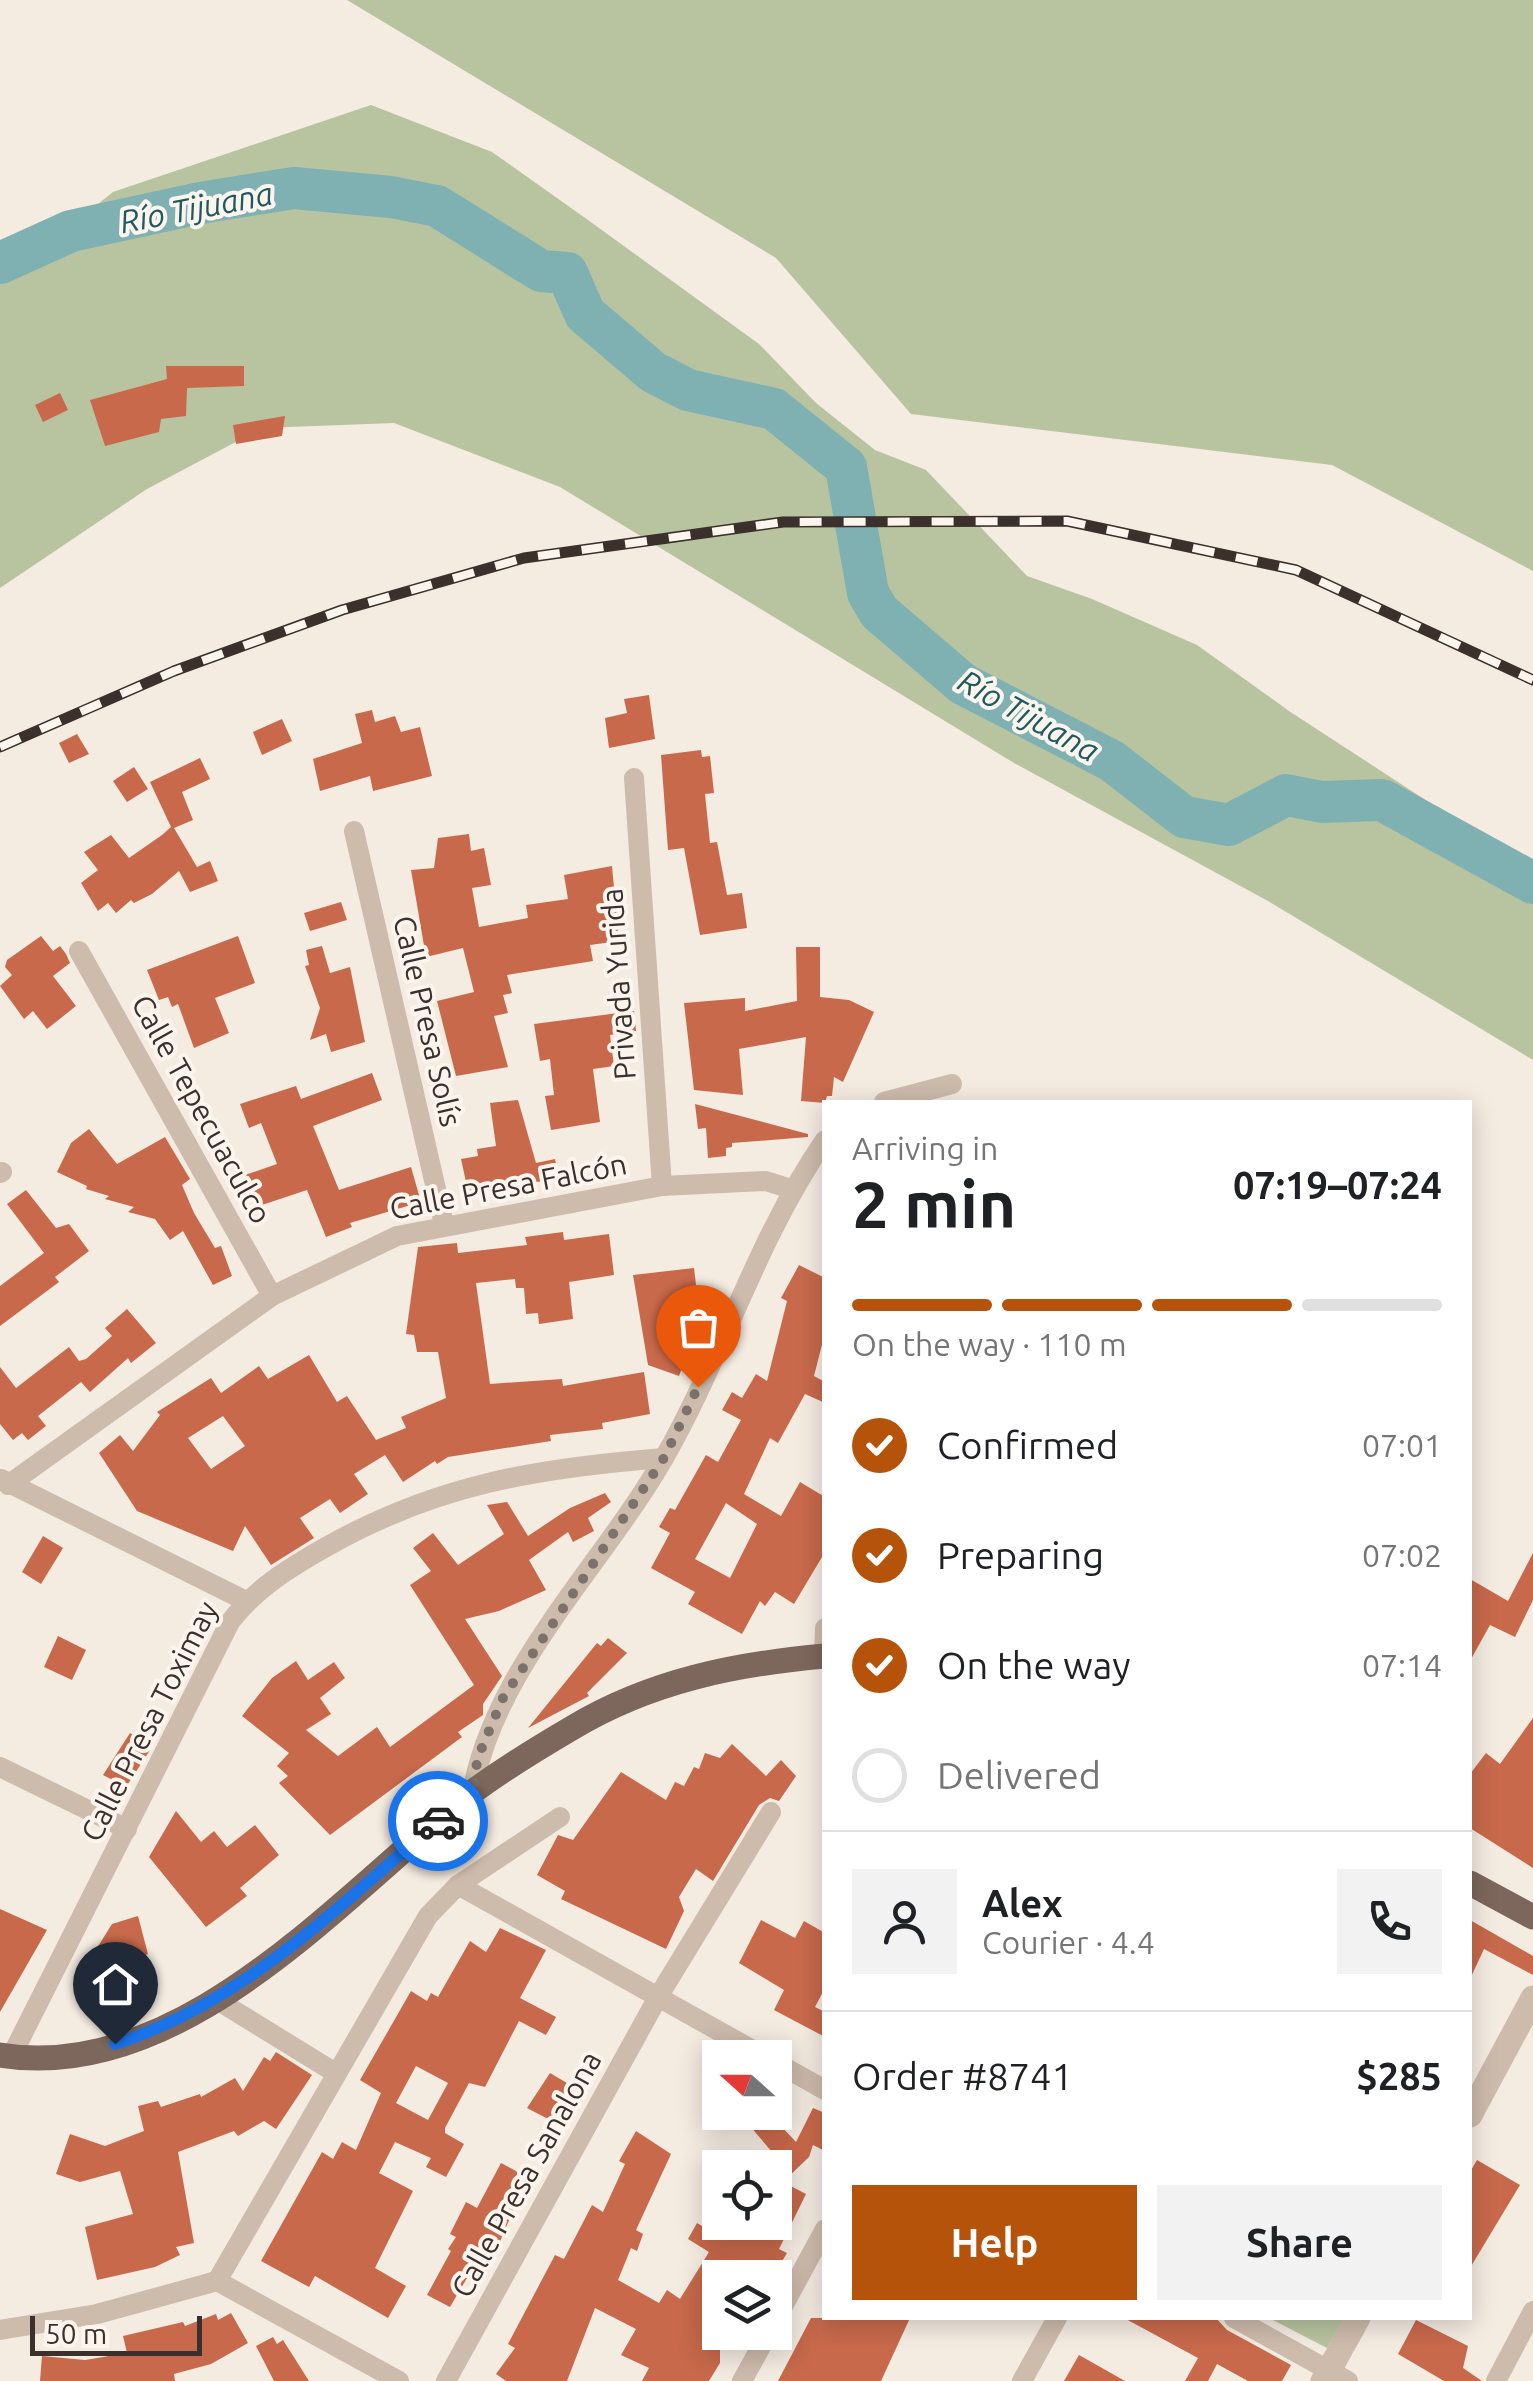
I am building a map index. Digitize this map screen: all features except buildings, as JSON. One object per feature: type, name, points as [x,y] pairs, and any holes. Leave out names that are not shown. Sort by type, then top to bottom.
[{"type":"main road","points":[[5,2056],[45,2058],[115,2044],[186,2018],[256,1974],[472,1792],[574,1727],[671,1682],[754,1664],[822,1656]]},
{"type":"main road","points":[[1472,1884],[1533,1918]]},
{"type":"street","name":"Privada Yurida","points":[[634,778],[662,1186]]},
{"type":"street","name":"Calle Presa Solís","points":[[354,831],[444,1224]]},
{"type":"street","name":"Calle Tepecuaculco","points":[[79,951],[272,1296]]},
{"type":"street","points":[[892,1100],[952,1084]]},
{"type":"street","points":[[472,1792],[478,1757],[503,1698],[664,1458],[791,1189],[822,1144]]},
{"type":"street","name":"Calle Presa Falcón","points":[[4,1481],[272,1296],[367,1248],[444,1224],[662,1186],[766,1181],[791,1189]]},
{"type":"street","name":"Calle Presa Toximay","points":[[5,2056],[127,1829],[230,1622],[246,1601],[303,1560],[360,1528],[438,1494],[554,1467],[664,1458]]},
{"type":"street","points":[[4,1481],[37,1494],[246,1601]]},
{"type":"street","points":[[0,1767],[127,1829]]},
{"type":"street","name":"Calle Presa Sanalona","points":[[446,2381],[658,1996],[771,1812]]},
{"type":"street","points":[[0,2330],[97,2314],[216,2280],[428,1916],[458,1885],[560,1817]]},
{"type":"street","points":[[458,1885],[735,2040]]},
{"type":"street","points":[[1472,2111],[1533,1998]]},
{"type":"street","points":[[217,2000],[334,2072]]},
{"type":"street","points":[[792,2072],[822,2088]]},
{"type":"street","points":[[792,2290],[822,2235]]},
{"type":"street","points":[[216,2280],[398,2381]]},
{"type":"street","points":[[1496,2381],[1533,2311]]},
{"type":"street","points":[[1022,2381],[1056,2320]]},
{"type":"street","points":[[1237,2320],[1333,2378],[1357,2320]]},
{"type":"street","points":[[742,2381],[759,2350]]},
{"type":"green space","points":[[347,0],[1533,0],[1533,571],[1332,465],[911,414],[776,258]]},
{"type":"green space","points":[[371,105],[492,152],[588,220],[759,344],[816,403],[875,450],[926,470],[1027,576],[1092,599],[1197,645],[1289,711],[1533,870],[1533,1060],[1268,901],[1014,763],[560,487],[394,423],[262,428],[147,489],[0,588],[0,282],[113,192]]},
{"type":"green space","points":[[1273,2320],[1344,2320],[1327,2348]]},
{"type":"waterway","name":"Río Tijuana","points":[[0,263],[71,231],[200,203],[294,188],[391,197],[437,206],[541,271],[567,273],[585,314],[653,372],[688,390],[774,409],[846,467],[868,593],[879,612],[963,684],[1112,761],[1184,817],[1229,825],[1286,795],[1322,802],[1382,800],[1533,883]]},
{"type":"railway","points":[[0,747],[174,671],[342,610],[524,558],[783,522],[1067,521],[1296,570],[1533,680]]},
{"type":"way so far","points":[[438,1821],[472,1792],[478,1757],[503,1698],[664,1458],[698,1387]]},
{"type":"route","points":[[115,2044],[186,2018],[256,1974],[438,1821]]}]
